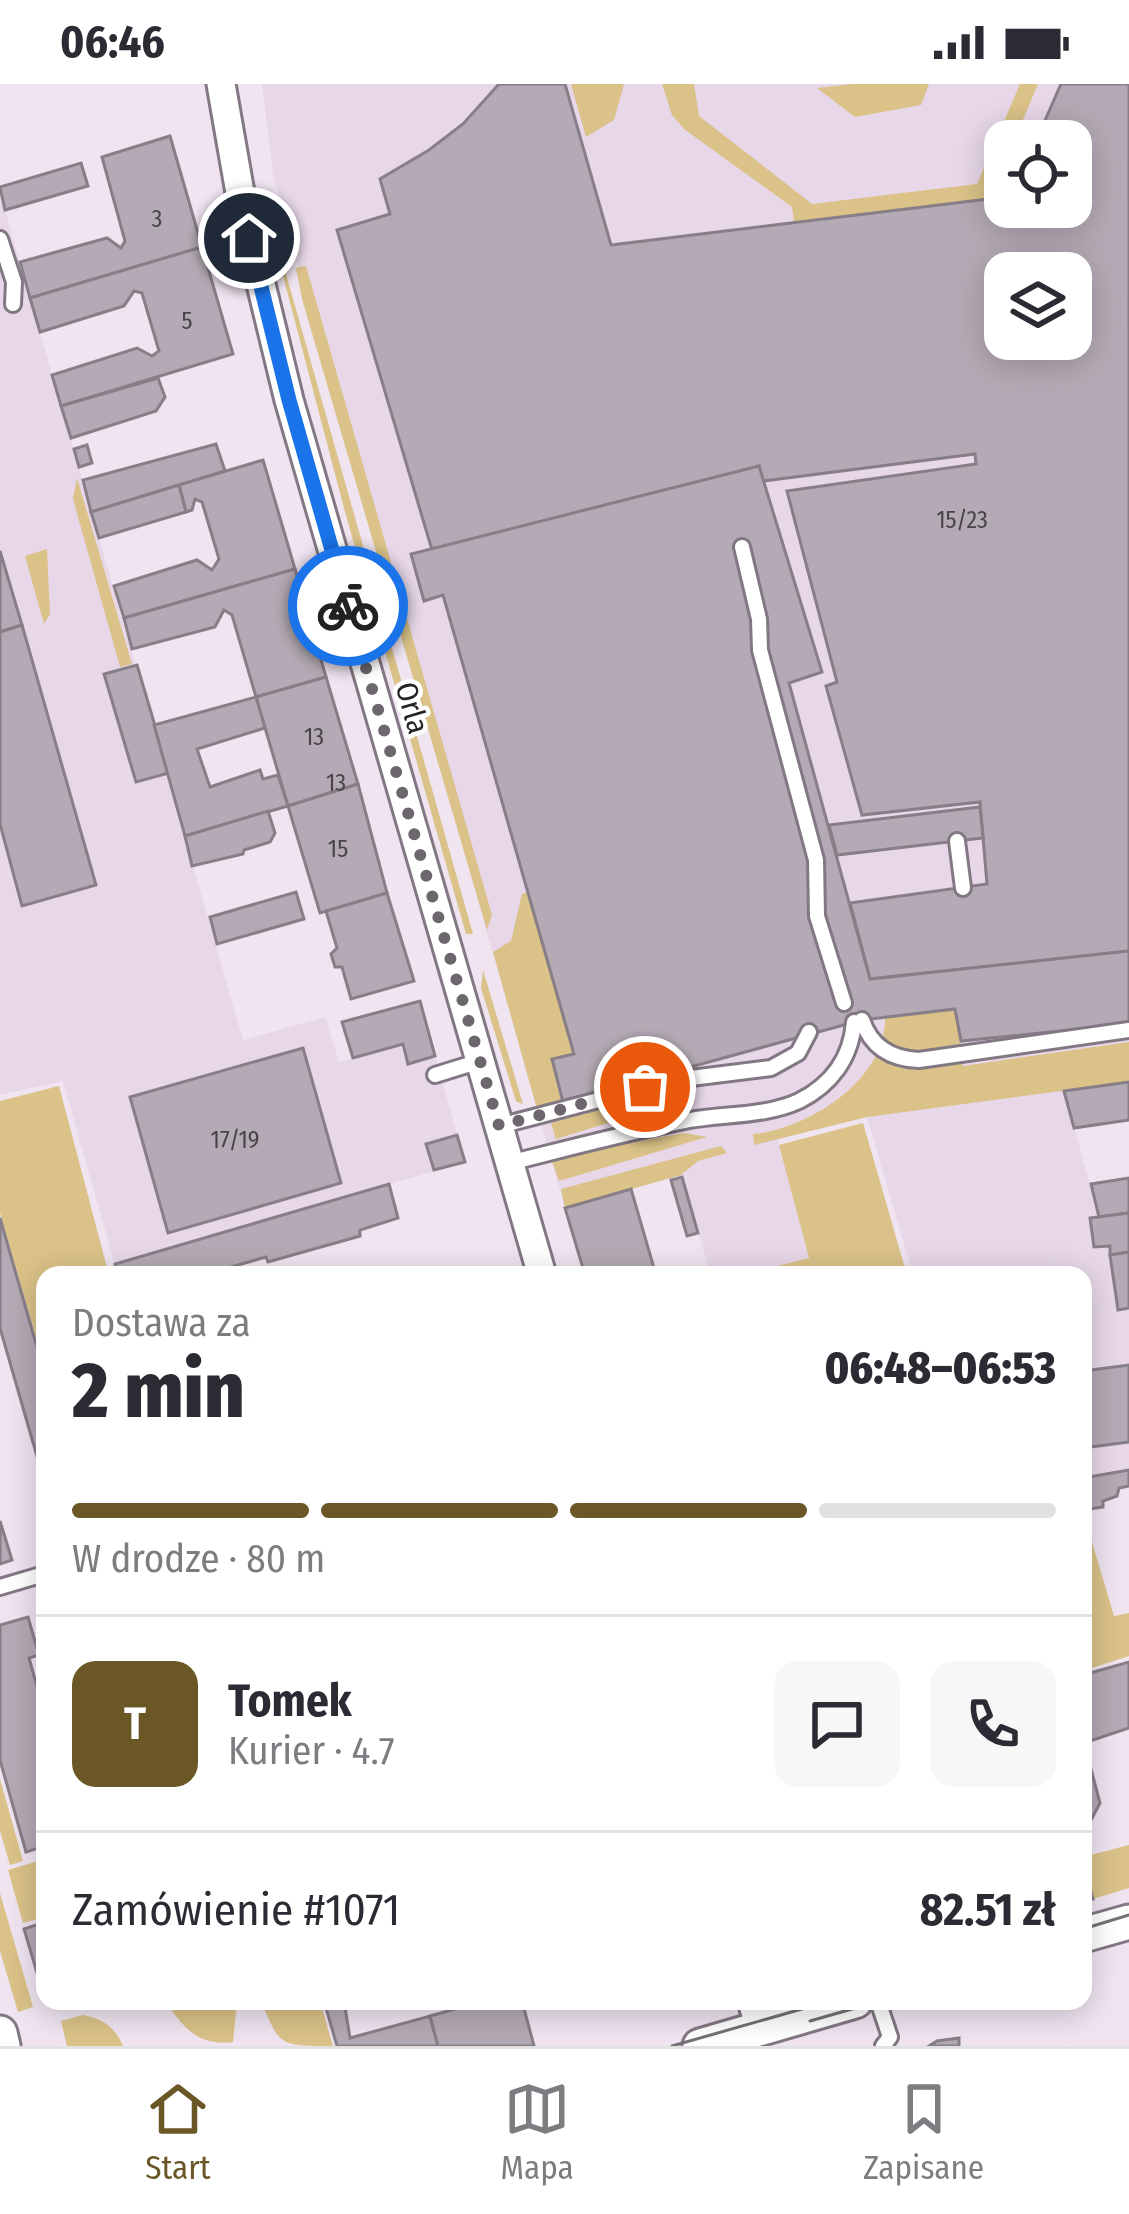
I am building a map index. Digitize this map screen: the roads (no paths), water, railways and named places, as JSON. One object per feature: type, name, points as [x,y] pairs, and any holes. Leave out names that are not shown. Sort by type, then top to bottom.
[{"type":"street","name":"Orla","points":[[221,84],[243,210],[289,400],[539,1266]]},
{"type":"street","points":[[1092,1932],[1129,1922]]},
{"type":"street","points":[[700,2046],[756,2015],[791,2010]]},
{"type":"street","points":[[0,2033],[3,2046]]},
{"type":"lane","points":[[0,239],[14,282],[13,304]]},
{"type":"lane","points":[[742,548],[759,619],[760,650],[816,860],[817,916],[844,1003]]},
{"type":"lane","points":[[957,841],[963,887]]},
{"type":"lane","points":[[509,1162],[655,1127],[794,1103],[828,1082],[840,1067],[858,1021],[879,1047],[904,1060],[1129,1030]]},
{"type":"lane","points":[[499,1126],[675,1080],[771,1068],[798,1053],[808,1032]]},
{"type":"lane","points":[[435,1075],[480,1061]]},
{"type":"lane","points":[[0,1587],[36,1576]]},
{"type":"lane","points":[[881,2010],[890,2036],[883,2046]]},
{"type":"tram line","points":[[1092,1926],[1129,1915]]},
{"type":"tram line","points":[[672,2046],[798,2010]]},
{"type":"tram line","points":[[810,2021],[848,2010]]}]
